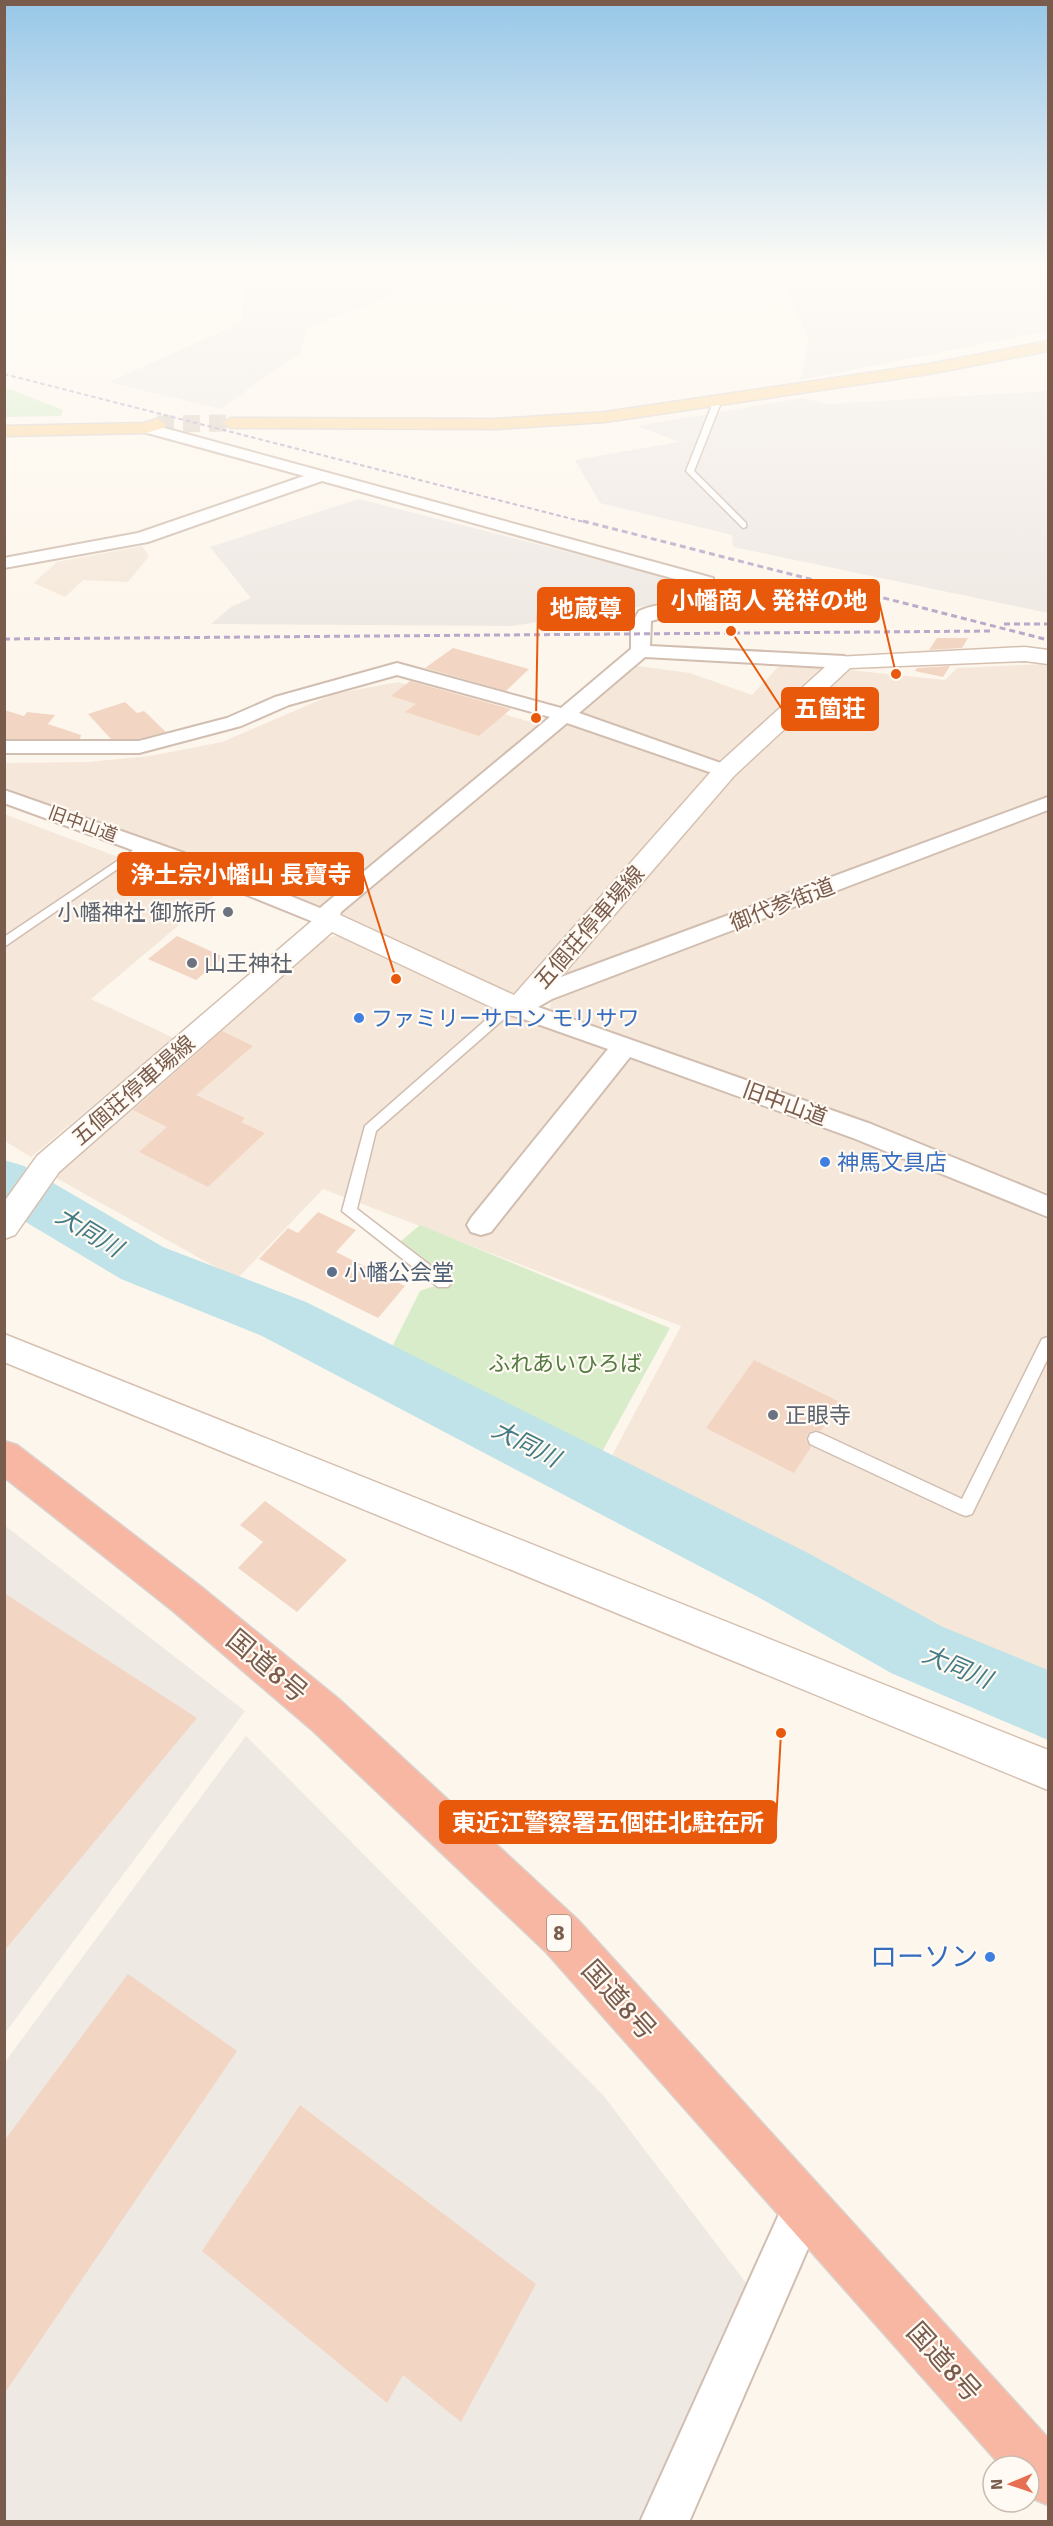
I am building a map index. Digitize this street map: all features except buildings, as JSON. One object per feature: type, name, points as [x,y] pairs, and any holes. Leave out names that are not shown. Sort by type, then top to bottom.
[{"type":"highway","name":"国道8号","points":[[4,1456],[186,1598],[326,1715],[562,1936],[1048,2478]]},
{"type":"main road","points":[[231,423],[496,424],[605,417],[800,388]]},
{"type":"main road","points":[[4,431],[151,426]]},
{"type":"main road","points":[[844,662],[1025,654],[1048,657]]},
{"type":"main road","name":"五個荘停車場線","points":[[10,1217],[48,1164],[329,920],[518,1008],[725,771],[844,662]]},
{"type":"main road","points":[[4,1347],[1048,1770]]},
{"type":"street","points":[[151,426],[321,476],[707,582],[706,588],[691,603],[677,609],[647,614],[642,619],[641,651]]},
{"type":"street","points":[[4,562],[142,538],[321,476]]},
{"type":"street","points":[[329,920],[330,910],[562,714],[641,651],[844,662]]},
{"type":"street","points":[[4,747],[58,749],[139,747],[234,722],[282,701],[398,669],[562,714],[725,771]]},
{"type":"street","name":"旧中山道","points":[[4,796],[144,846],[329,920]]},
{"type":"street","name":"御代参街道","points":[[518,1008],[543,993],[1048,803]]},
{"type":"street","name":"旧中山道","points":[[518,1008],[862,1131],[1048,1207]]},
{"type":"street","points":[[481,1225],[625,1046]]},
{"type":"street","points":[[664,2522],[804,2207]]},
{"type":"lane","points":[[717,400],[690,471],[743,525]]},
{"type":"lane","points":[[4,943],[144,846]]},
{"type":"lane","points":[[443,1283],[349,1211],[370,1129],[501,1014],[518,1008]]},
{"type":"lane","points":[[816,1439],[966,1509],[1048,1343]]},
{"type":"shaded area","points":[[133,388],[250,388],[220,409]]},
{"type":"shaded area","points":[[1048,391],[1048,613],[733,547],[732,535],[600,503],[575,460],[679,442],[637,426],[802,398],[828,404]]},
{"type":"shaded area","points":[[359,499],[683,581],[659,604],[511,626],[211,624],[231,607],[251,598],[210,547]]},
{"type":"shaded area","points":[[142,546],[149,556],[128,582],[83,580],[65,597],[34,583],[57,562]]},
{"type":"shaded area","points":[[631,665],[690,673],[752,695],[779,666],[825,668],[723,764],[569,713]]},
{"type":"shaded area","points":[[1048,665],[1048,1193],[551,1011],[550,1005],[554,997],[577,985],[558,974],[668,842],[793,715],[849,670],[945,680],[957,668]]},
{"type":"shaded area","points":[[398,682],[544,726],[324,908],[5,790],[4,763],[88,762],[150,756],[222,742],[334,694]]},
{"type":"shaded area","points":[[565,719],[718,773],[516,998],[335,913]]},
{"type":"shaded area","points":[[4,814],[216,894],[91,999],[174,1038],[31,1157],[5,1141]]},
{"type":"shaded area","points":[[339,935],[495,1010],[931,1169],[1048,1220],[1048,1683],[607,1465],[681,1326],[323,1189],[237,1279],[49,1174],[317,941]]},
{"type":"shaded area","points":[[4,1525],[245,1711],[5,2033],[4,2033]]},
{"type":"shaded area","points":[[246,1736],[603,2095],[756,2296],[652,2521],[5,2522],[5,2062]]},
{"type":"green space","points":[[4,388],[63,410],[61,416],[5,417]]},
{"type":"green space","name":"ふれあいひろば","points":[[420,1225],[670,1328],[597,1461],[387,1357],[420,1291],[451,1280],[401,1241]]},
{"type":"waterway","name":"大同川","points":[[4,1181],[66,1220],[142,1263],[284,1319],[783,1575],[917,1650],[1048,1705]]},
{"type":"tunnel","points":[[157,424],[231,423]]},
{"type":"railway","points":[[58,388],[588,523]]},
{"type":"railway","points":[[583,521],[1048,640]]},
{"type":"railway","points":[[1004,624],[1048,624]]},
{"type":"railway","points":[[4,639],[994,631]]},
{"type":"place","name":"五箇荘","points":[[731,631]]},
{"type":"place","name":"小幡商人 発祥の地","points":[[896,674]]},
{"type":"place","name":"地蔵尊","points":[[536,718]]},
{"type":"place","name":"小幡神社 御旅所","points":[[228,912]]},
{"type":"place","name":"山王神社","points":[[192,963]]},
{"type":"place","name":"浄土宗小幡山 長寶寺","points":[[396,979]]},
{"type":"place","name":"ファミリーサロン モリサワ","points":[[359,1018]]},
{"type":"place","name":"神馬文具店","points":[[825,1162]]},
{"type":"place","name":"小幡公会堂","points":[[332,1272]]},
{"type":"place","name":"正眼寺","points":[[773,1415]]},
{"type":"place","name":"東近江警察署五個荘北駐在所","points":[[781,1733]]},
{"type":"place","name":"ローソン","points":[[990,1957]]}]
